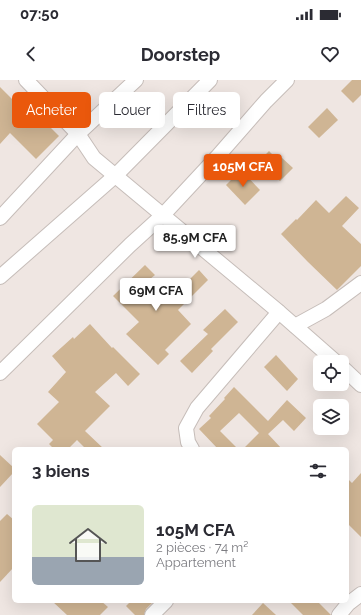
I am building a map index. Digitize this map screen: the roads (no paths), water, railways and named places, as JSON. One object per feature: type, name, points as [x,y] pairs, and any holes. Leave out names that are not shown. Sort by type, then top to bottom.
[{"type":"street","points":[[26,80],[78,134],[94,158],[279,312],[328,355]]},
{"type":"street","points":[[0,218],[78,134],[136,80]]},
{"type":"street","points":[[0,277],[115,176],[210,80]]},
{"type":"street","points":[[0,374],[130,245],[163,215],[266,101],[287,80]]},
{"type":"street","points":[[295,326],[326,309],[361,283]]},
{"type":"street","points":[[191,447],[188,442],[186,428],[197,408],[279,312]]},
{"type":"street","points":[[349,374],[361,385]]},
{"type":"street","points":[[349,601],[361,594]]},
{"type":"street","points":[[152,615],[164,603]]},
{"type":"street","points":[[339,615],[346,603]]}]
